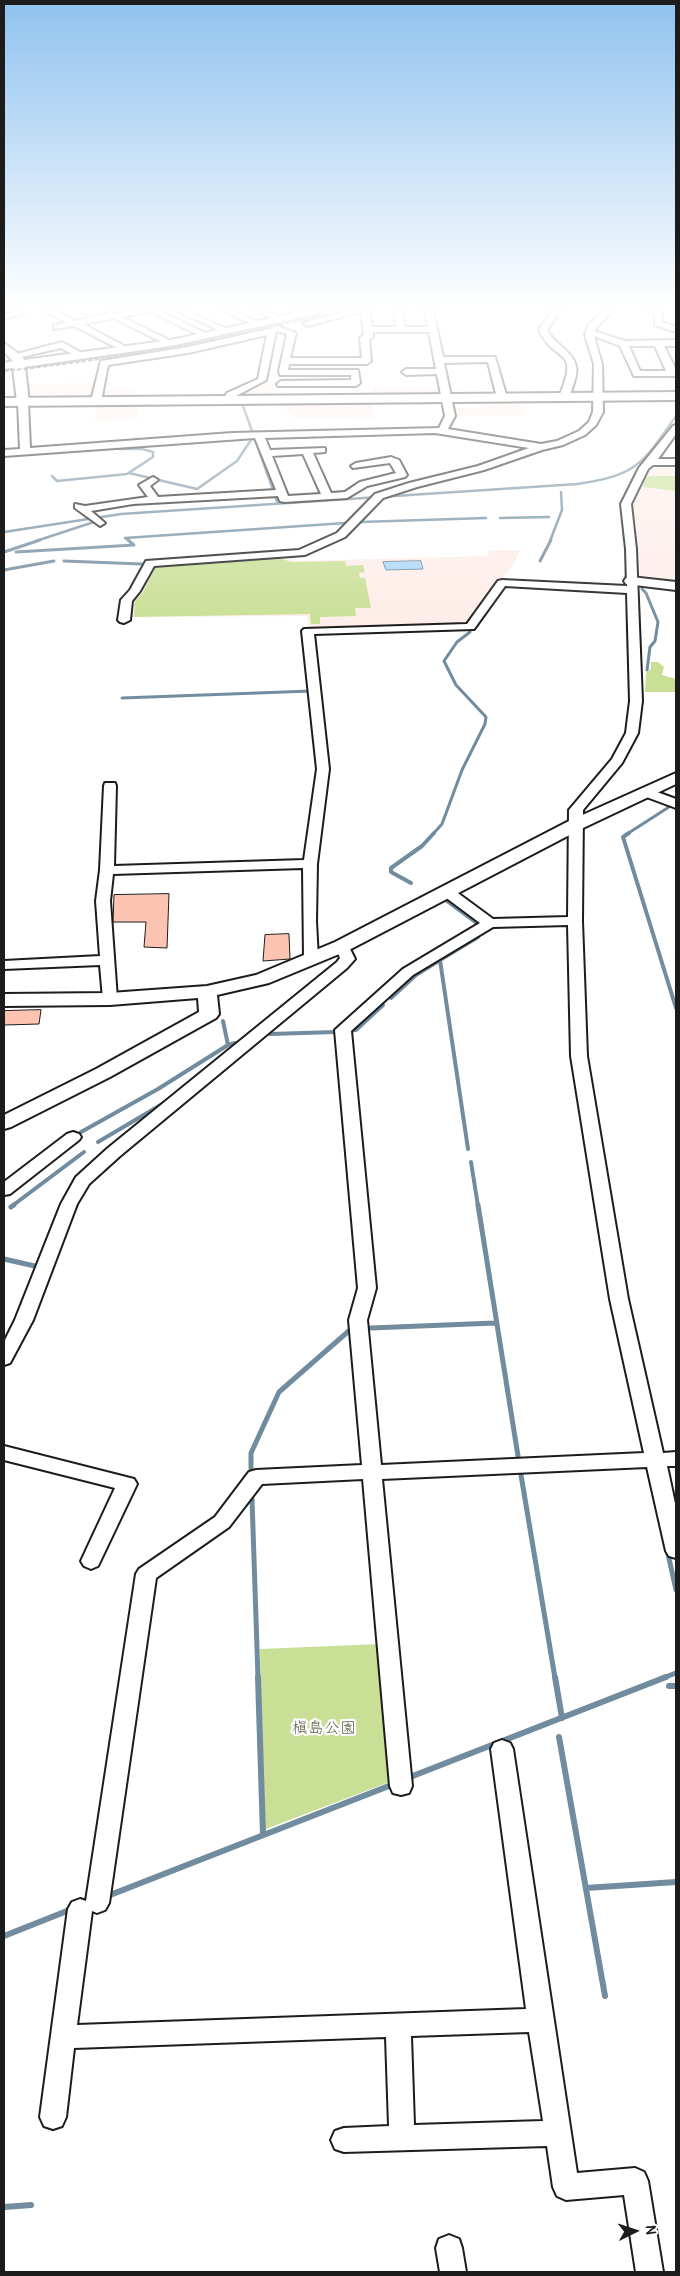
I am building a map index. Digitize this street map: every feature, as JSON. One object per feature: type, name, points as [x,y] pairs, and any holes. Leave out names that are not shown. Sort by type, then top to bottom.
[{"type":"street","points":[[24,416],[25,450]]},
{"type":"street","points":[[443,430],[450,416]]},
{"type":"street","points":[[124,620],[127,600],[135,591],[150,563],[302,553],[341,535],[377,498],[413,485],[481,468],[541,447],[565,441],[589,428],[596,416]]},
{"type":"street","points":[[676,428],[651,462],[644,468],[626,504],[632,586],[636,701],[632,734],[618,760],[576,810],[574,921],[579,1056],[619,1299],[676,1551]]},
{"type":"street","points":[[4,453],[255,435],[443,430],[541,447]]},
{"type":"street","points":[[255,435],[265,453],[284,499],[347,495],[364,484],[402,475],[396,462],[391,460],[356,466]]},
{"type":"street","points":[[265,453],[322,450]]},
{"type":"street","points":[[307,451],[327,496]]},
{"type":"street","points":[[350,455],[364,484]]},
{"type":"street","points":[[651,462],[676,462]]},
{"type":"street","points":[[153,480],[144,485],[155,500]]},
{"type":"street","points":[[100,523],[80,507],[281,492]]},
{"type":"street","points":[[311,959],[309,921],[310,864],[316,811],[324,769],[308,631],[470,627],[502,583],[676,586]]},
{"type":"street","points":[[4,1000],[110,999],[207,992],[262,979],[342,946],[575,825],[676,778]]},
{"type":"street","points":[[110,786],[107,870],[103,901],[110,999]]},
{"type":"street","points":[[646,792],[676,804]]},
{"type":"street","points":[[107,870],[310,864]]},
{"type":"street","points":[[446,891],[490,923]]},
{"type":"street","points":[[401,1786],[358,1320],[367,1288],[343,1030],[408,972],[490,923],[574,921]]},
{"type":"street","points":[[4,1359],[24,1320],[69,1204],[82,1181],[114,1152],[342,965],[348,958],[342,946]]},
{"type":"street","points":[[4,965],[106,960]]},
{"type":"street","points":[[4,1123],[209,1014],[207,992]]},
{"type":"street","points":[[4,1190],[73,1137]]},
{"type":"street","points":[[4,1453],[127,1484],[91,1561]]},
{"type":"street","points":[[53,2117],[62,2037],[88,1906],[146,1574],[222,1522],[256,1478],[676,1459]]},
{"type":"street","points":[[502,1749],[540,2020],[566,2187],[635,2181],[649,2272]]},
{"type":"street","points":[[62,2037],[540,2020]]},
{"type":"street","points":[[398,2026],[402,2138]]},
{"type":"street","points":[[344,2140],[558,2133]]},
{"type":"shaded area","points":[[95,416],[138,416],[138,419],[95,420]]},
{"type":"shaded area","points":[[293,416],[375,417],[296,418]]},
{"type":"shaded area","points":[[676,463],[676,477],[646,476],[653,465]]},
{"type":"shaded area","points":[[642,487],[676,491],[676,582],[646,579],[640,575],[637,528],[632,506]]},
{"type":"shaded area","points":[[489,550],[521,550],[512,566],[467,624],[313,629],[309,628],[307,616],[128,617],[131,601],[152,564],[293,556],[296,561],[488,556]]},
{"type":"green space","points":[[646,476],[676,476],[676,491],[642,487]]},
{"type":"green space","points":[[278,558],[292,562],[345,561],[346,566],[363,565],[365,572],[359,573],[360,578],[365,578],[371,608],[355,608],[356,616],[320,617],[320,624],[311,624],[310,614],[134,617],[135,601],[143,592],[156,566]]},
{"type":"green space","points":[[651,662],[658,662],[664,667],[662,675],[676,679],[676,692],[645,692],[646,673],[651,669]]},
{"type":"green space","name":"槇島公園","points":[[381,1644],[392,1781],[263,1830],[260,1649]]},
{"type":"water","points":[[421,561],[423,569],[386,570],[383,562]]},
{"type":"building","points":[[169,894],[167,948],[144,947],[146,922],[113,922],[114,895]]},
{"type":"building","points":[[289,934],[290,959],[263,961],[265,935]]},
{"type":"building","points":[[41,1010],[39,1024],[4,1025],[4,1011]]},
{"type":"waterway","points":[[247,416],[278,504]]},
{"type":"waterway","points":[[278,504],[577,484],[597,480],[613,476],[637,465],[655,446],[676,416]]},
{"type":"waterway","points":[[129,473],[197,489],[237,461],[253,437]]},
{"type":"waterway","points":[[52,476],[57,481],[127,474],[153,457],[153,452],[142,449],[119,449],[120,445]]},
{"type":"waterway","points":[[550,541],[562,510],[561,492]]},
{"type":"waterway","points":[[4,532],[121,514],[278,504]]},
{"type":"waterway","points":[[500,518],[549,517]]},
{"type":"waterway","points":[[129,541],[125,538],[360,522],[486,518]]},
{"type":"waterway","points":[[36,541],[100,520]]},
{"type":"waterway","points":[[4,552],[40,540]]},
{"type":"waterway","points":[[16,552],[134,545],[128,540]]},
{"type":"waterway","points":[[540,561],[551,540]]},
{"type":"waterway","points":[[4,570],[54,561]]},
{"type":"waterway","points":[[64,561],[142,564]]},
{"type":"waterway","points":[[477,623],[507,584]]},
{"type":"waterway","points":[[642,589],[646,593],[658,622],[655,641],[650,647],[647,670]]},
{"type":"waterway","points":[[433,834],[442,824],[462,770],[485,724],[486,717],[456,685],[444,661],[457,642],[470,632]]},
{"type":"waterway","points":[[122,698],[311,691]]},
{"type":"waterway","points":[[627,834],[669,807]]},
{"type":"waterway","points":[[411,883],[391,872],[391,868],[422,846],[434,833]]},
{"type":"waterway","points":[[629,833],[623,837],[676,1008]]},
{"type":"waterway","points":[[447,901],[478,924]]},
{"type":"waterway","points":[[440,960],[478,937]]},
{"type":"waterway","points":[[391,998],[416,975],[440,960]]},
{"type":"waterway","points":[[440,960],[468,1149]]},
{"type":"waterway","points":[[347,1031],[356,1030],[383,1005]]},
{"type":"waterway","points":[[223,1021],[228,1045]]},
{"type":"waterway","points":[[270,1034],[336,1032]]},
{"type":"waterway","points":[[228,1045],[235,1043]]},
{"type":"waterway","points":[[81,1132],[158,1089],[228,1045]]},
{"type":"waterway","points":[[98,1142],[164,1103]]},
{"type":"waterway","points":[[12,1206],[84,1152]]},
{"type":"waterway","points":[[471,1162],[478,1206]]},
{"type":"waterway","points":[[478,1205],[518,1456]]},
{"type":"waterway","points":[[4,1259],[39,1267]]},
{"type":"waterway","points":[[371,1328],[495,1323]]},
{"type":"waterway","points":[[251,1468],[251,1453],[279,1392],[351,1329]]},
{"type":"waterway","points":[[521,1475],[555,1678]]},
{"type":"waterway","points":[[252,1499],[258,1678]]},
{"type":"waterway","points":[[668,1554],[676,1590]]},
{"type":"waterway","points":[[663,1678],[676,1673]]},
{"type":"waterway","points":[[258,1677],[263,1835]]},
{"type":"waterway","points":[[555,1677],[562,1718]]},
{"type":"waterway","points":[[562,1718],[666,1677]]},
{"type":"waterway","points":[[669,1686],[676,1686]]},
{"type":"waterway","points":[[405,1779],[562,1718]]},
{"type":"waterway","points":[[559,1737],[605,1996]]},
{"type":"waterway","points":[[105,1897],[394,1784]]},
{"type":"waterway","points":[[586,1888],[676,1882]]},
{"type":"waterway","points":[[4,1936],[72,1909]]},
{"type":"waterway","points":[[4,2207],[31,2205]]}]
